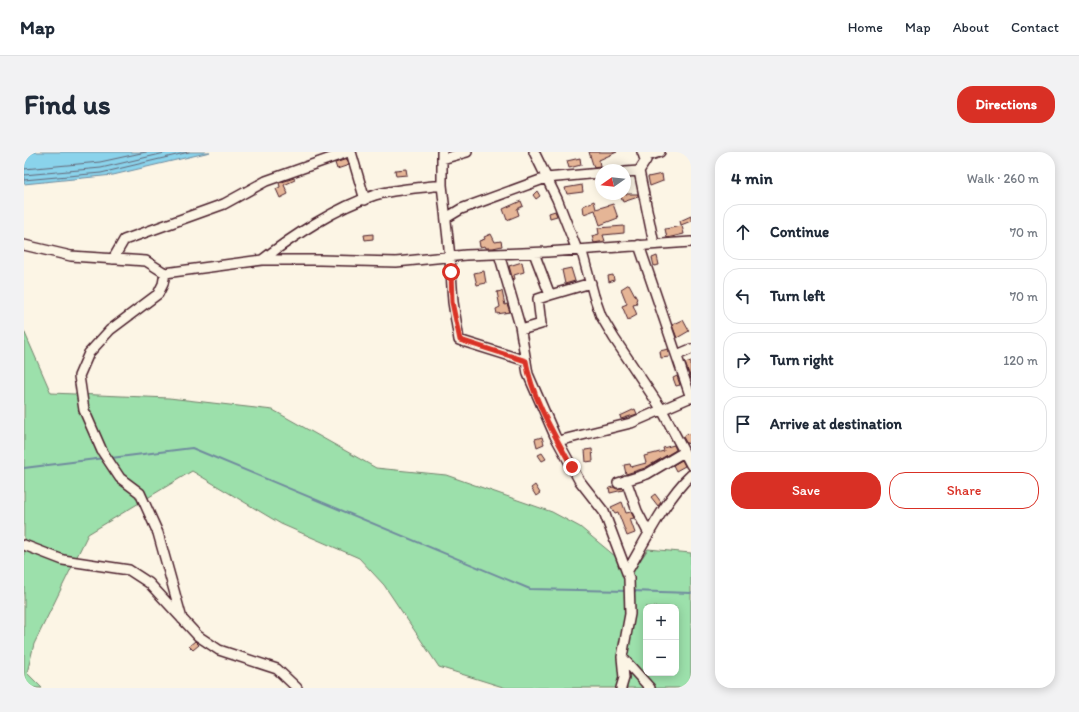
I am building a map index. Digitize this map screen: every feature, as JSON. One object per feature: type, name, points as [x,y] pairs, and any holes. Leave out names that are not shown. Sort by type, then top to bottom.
[{"type":"street","points":[[113,259],[124,240],[224,204],[266,181],[350,152],[364,200]]},
{"type":"street","points":[[467,152],[442,156],[442,185],[450,257],[452,302],[460,340],[526,361]]},
{"type":"street","points":[[534,152],[578,250],[582,252],[601,316],[662,410],[689,458],[652,472],[622,481],[649,534]]},
{"type":"street","points":[[654,244],[639,171],[646,160],[643,154],[660,152]]},
{"type":"street","points":[[631,172],[639,171]]},
{"type":"street","points":[[446,218],[461,209],[546,178],[595,174]]},
{"type":"street","points":[[262,260],[303,231],[376,195],[442,185]]},
{"type":"street","points":[[24,245],[72,256],[146,262],[165,273],[262,260],[396,262],[450,257],[534,253],[691,242]]},
{"type":"street","points":[[558,441],[631,423],[691,398],[639,245]]},
{"type":"street","points":[[534,253],[550,295]]},
{"type":"street","points":[[499,254],[521,330],[528,374],[558,441],[579,480],[604,512],[627,572],[630,614],[622,657],[624,678],[621,688]]},
{"type":"street","points":[[165,273],[163,284],[158,294],[110,330],[89,353],[79,376],[84,410],[102,451],[120,478],[140,493],[158,533],[182,619]]},
{"type":"street","points":[[521,330],[541,324],[538,299],[591,283]]},
{"type":"street","points":[[677,355],[691,349]]},
{"type":"street","points":[[627,572],[649,534],[684,482],[691,475]]},
{"type":"street","points":[[24,545],[63,560],[129,570],[149,583],[198,636],[219,650],[277,669],[296,688]]},
{"type":"street","points":[[622,657],[650,688]]},
{"type":"green space","points":[[24,331],[51,393],[169,398],[273,410],[376,468],[446,475],[552,512],[580,527],[633,571],[648,549],[691,553],[691,688],[506,688],[439,667],[384,585],[359,558],[281,524],[192,471],[88,534],[34,644],[27,673],[42,688],[24,688]]},
{"type":"water","points":[[24,152],[210,152],[113,175],[24,184]]},
{"type":"building","points":[[589,152],[617,152],[599,160],[600,164],[595,164],[594,168]]},
{"type":"building","points":[[580,158],[581,165],[569,168],[567,161]]},
{"type":"building","points":[[347,159],[349,165],[337,169],[335,163]]},
{"type":"building","points":[[406,169],[407,175],[396,176],[395,170]]},
{"type":"building","points":[[662,174],[663,181],[650,186],[648,177]]},
{"type":"building","points":[[294,178],[295,180],[284,185],[288,194],[280,198],[276,189],[280,187],[279,183]]},
{"type":"building","points":[[582,185],[583,192],[567,194],[565,188]]},
{"type":"building","points":[[537,191],[540,196],[536,199],[533,195]]},
{"type":"building","points":[[631,194],[638,194],[638,197],[631,199]]},
{"type":"building","points":[[521,201],[523,206],[517,209],[519,215],[507,220],[503,209]]},
{"type":"building","points":[[594,201],[596,209],[613,204],[618,218],[600,225],[595,210],[584,214],[583,206]]},
{"type":"building","points":[[555,211],[557,216],[550,218],[549,213]]},
{"type":"building","points":[[691,216],[691,221],[681,225],[680,221]]},
{"type":"building","points":[[624,226],[624,233],[603,235],[605,241],[594,243],[592,236],[599,234],[598,228]]},
{"type":"building","points":[[682,226],[684,234],[667,238],[665,229]]},
{"type":"building","points":[[373,234],[373,239],[365,240],[364,235]]},
{"type":"building","points":[[491,234],[495,242],[501,241],[502,246],[493,248],[486,248],[485,246],[480,247],[479,241],[485,239],[484,237]]},
{"type":"building","points":[[657,256],[659,265],[654,266],[652,258]]},
{"type":"building","points":[[522,262],[524,272],[514,275],[515,279],[513,280],[509,266]]},
{"type":"building","points":[[571,268],[575,281],[565,284],[562,270]]},
{"type":"building","points":[[484,271],[486,283],[477,285],[474,273]]},
{"type":"building","points":[[613,275],[614,280],[609,282],[608,276]]},
{"type":"building","points":[[629,284],[637,299],[637,304],[633,305],[637,315],[628,320],[622,306],[627,304],[621,289]]},
{"type":"building","points":[[502,291],[505,305],[507,304],[510,312],[497,314],[496,309],[500,307],[497,292]]},
{"type":"building","points":[[683,320],[689,331],[677,338],[672,325]]},
{"type":"building","points":[[668,349],[669,357],[661,358],[660,351]]},
{"type":"building","points":[[691,361],[691,379],[685,363]]},
{"type":"building","points":[[677,376],[680,385],[676,386],[673,378]]},
{"type":"building","points":[[635,409],[637,414],[621,419],[620,416]]},
{"type":"building","points":[[688,433],[691,436],[691,440],[687,444],[683,437]]},
{"type":"building","points":[[542,437],[544,444],[537,447],[535,439]]},
{"type":"building","points":[[674,445],[676,450],[645,468],[626,474],[624,465],[630,464],[631,467],[646,463],[644,456],[664,451],[663,448]]},
{"type":"building","points":[[592,449],[593,461],[586,462],[585,450]]},
{"type":"building","points":[[542,453],[546,459],[542,461],[538,455]]},
{"type":"building","points":[[682,460],[685,466],[676,471],[673,465]]},
{"type":"building","points":[[535,485],[540,493],[536,496],[531,488]]},
{"type":"building","points":[[613,487],[617,489],[622,488],[623,490],[610,493],[609,488]]},
{"type":"building","points":[[655,494],[661,502],[658,506],[651,497]]},
{"type":"building","points":[[622,502],[626,513],[631,512],[634,518],[630,519],[635,533],[627,536],[618,512],[615,513],[611,507]]},
{"type":"building","points":[[195,641],[199,645],[193,650],[189,646]]},
{"type":"waterway","points":[[111,458],[192,448],[530,589],[627,591]]},
{"type":"waterway","points":[[24,468],[104,458]]},
{"type":"waterway","points":[[631,591],[691,593]]},
{"type":"route","points":[[451,272],[452,302],[460,340],[481,345],[526,361],[528,374],[542,408],[572,467]]}]
